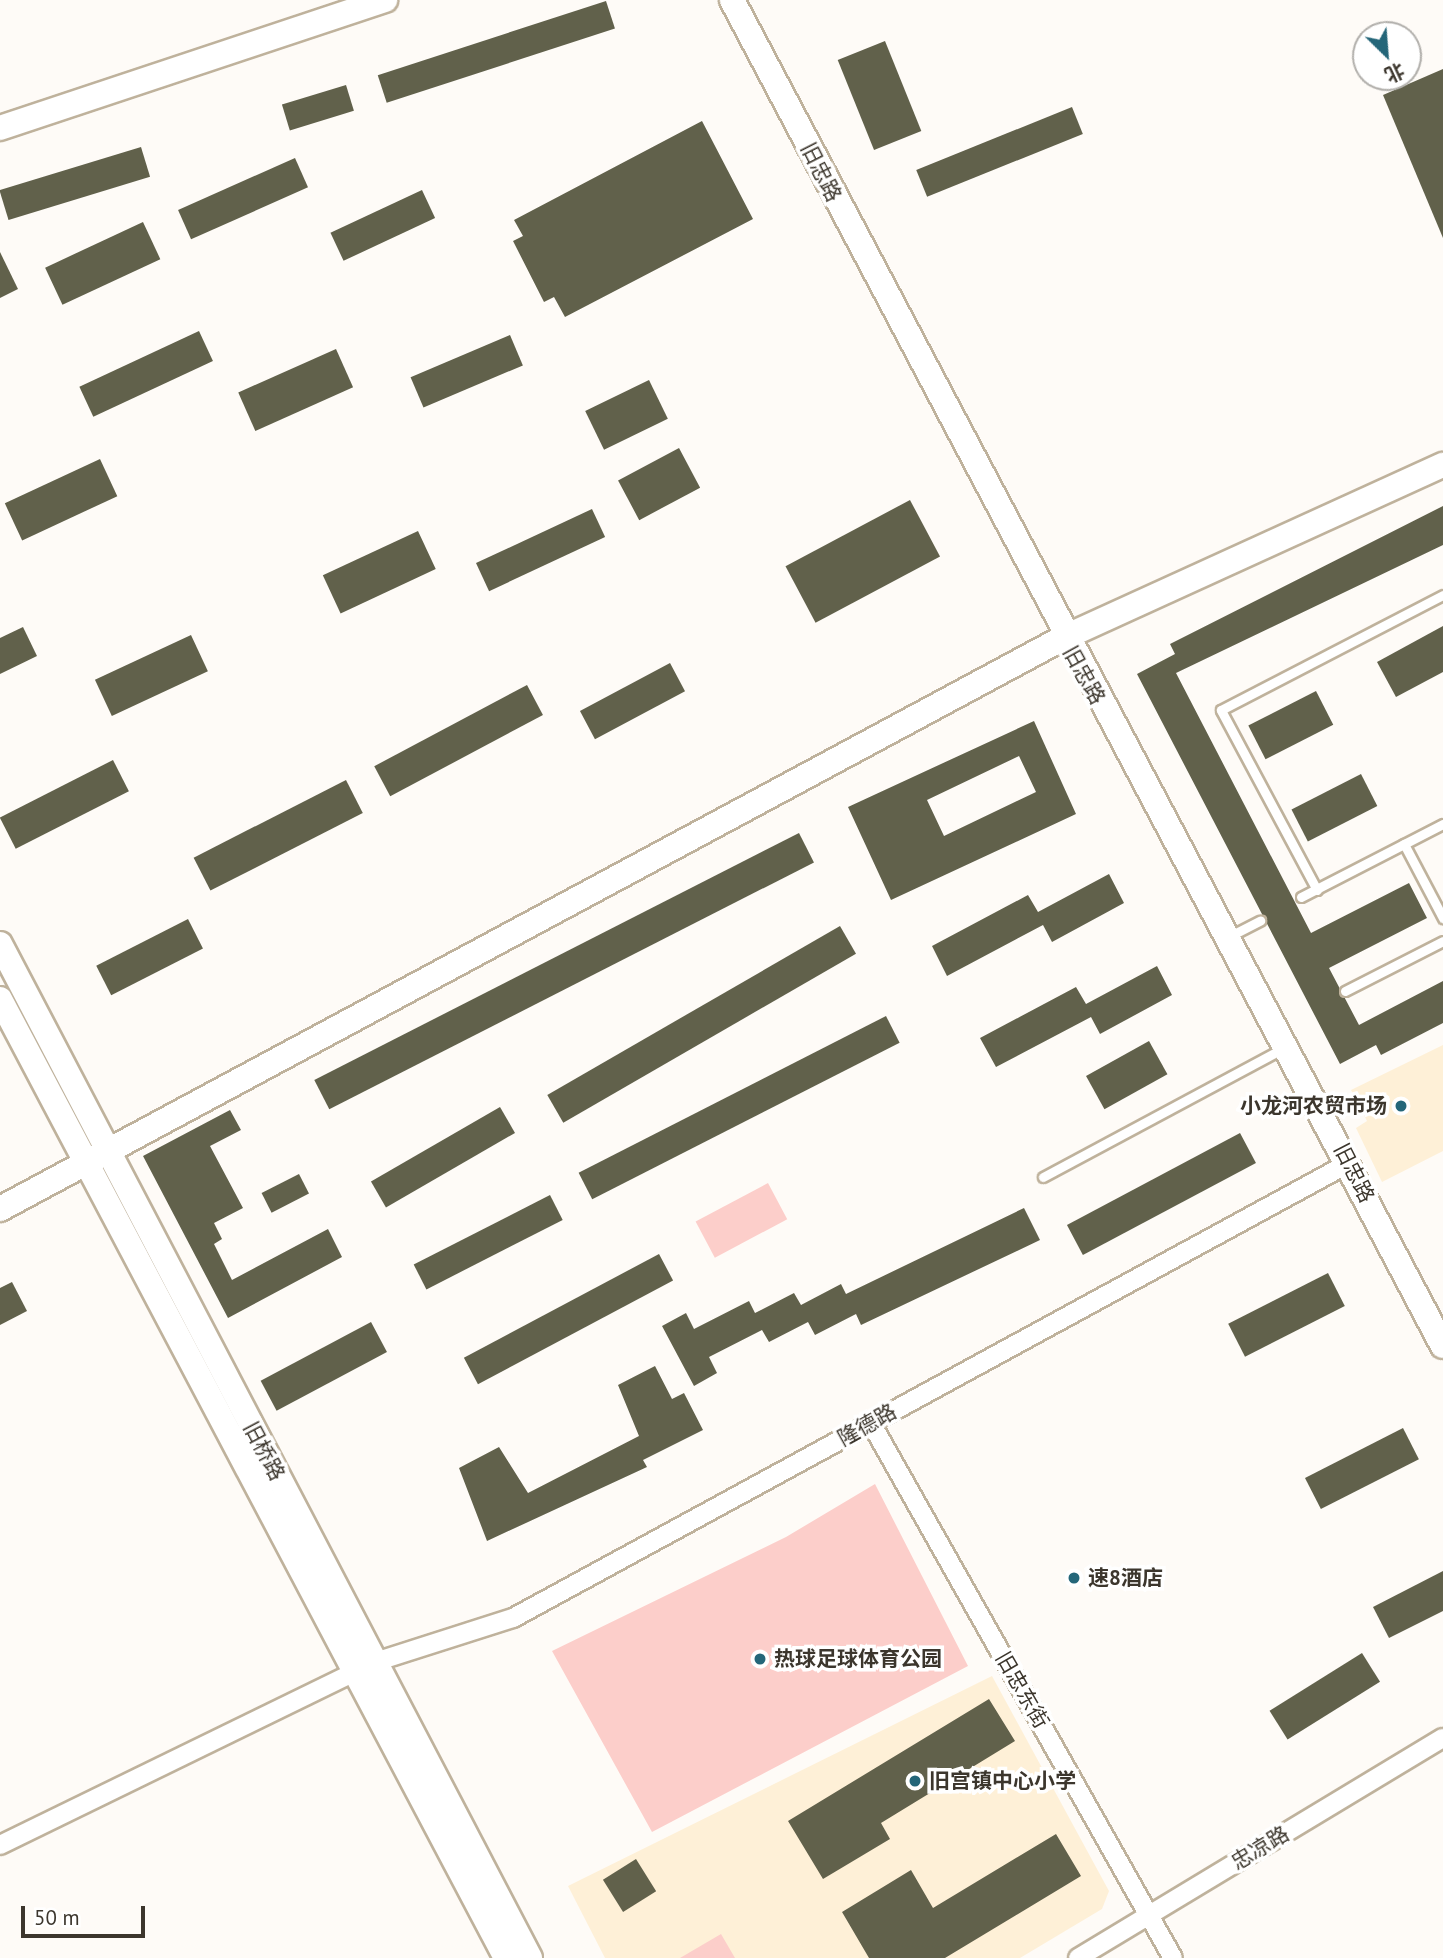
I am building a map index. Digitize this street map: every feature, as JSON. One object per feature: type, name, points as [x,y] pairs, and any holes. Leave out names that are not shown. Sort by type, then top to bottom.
[{"type":"street","points":[[0,128],[385,0]]},
{"type":"street","name":"旧忠路","points":[[732,0],[1063,638],[1229,937],[1443,1346]]},
{"type":"street","points":[[0,1209],[1063,638],[1443,466]]},
{"type":"street","name":"旧桥路","points":[[0,944],[107,1151],[506,1958]]},
{"type":"street","name":"旧桥路","points":[[0,999],[84,1164],[364,1667],[530,1958]]},
{"type":"street","name":"隆德路","points":[[0,1845],[364,1667],[513,1618],[1349,1163]]},
{"type":"street","name":"旧忠东街","points":[[871,1423],[1173,1958]]},
{"type":"street","name":"忠凉路","points":[[1078,1958],[1443,1738]]},
{"type":"lane","points":[[1317,890],[1221,710],[1443,595]]},
{"type":"lane","points":[[1301,897],[1443,824]]},
{"type":"lane","points":[[1404,844],[1443,918]]},
{"type":"lane","points":[[1229,937],[1260,921]]},
{"type":"lane","points":[[1345,991],[1443,941]]},
{"type":"lane","points":[[1043,1177],[1287,1046]]},
{"type":"shaded area","name":"小龙河农贸市场","points":[[1443,1045],[1443,1151],[1382,1182],[1356,1128],[1367,1121],[1351,1090]]},
{"type":"shaded area","points":[[768,1183],[787,1219],[715,1258],[696,1221]]},
{"type":"shaded area","name":"热球足球体育公园","points":[[875,1484],[968,1666],[652,1832],[552,1651],[786,1537]]},
{"type":"shaded area","name":"旧宫镇中心小学","points":[[992,1676],[1109,1891],[1102,1909],[1020,1958],[605,1958],[568,1886]]},
{"type":"shaded area","points":[[721,1934],[735,1958],[680,1958]]},
{"type":"building","points":[[606,1],[615,29],[387,103],[378,75]]},
{"type":"building","points":[[885,41],[921,131],[874,150],[838,60]]},
{"type":"building","points":[[1443,69],[1443,238],[1383,95],[1392,91],[1422,91],[1422,78]]},
{"type":"building","points":[[346,85],[354,111],[290,130],[282,105]]},
{"type":"building","points":[[1072,107],[1083,134],[927,197],[916,170]]},
{"type":"building","points":[[702,121],[753,219],[565,317],[554,297],[544,302],[513,241],[523,236],[514,220]]},
{"type":"building","points":[[141,147],[150,177],[9,220],[0,190]]},
{"type":"building","points":[[295,158],[308,187],[191,239],[178,210]]},
{"type":"building","points":[[422,190],[435,218],[344,261],[330,233]]},
{"type":"building","points":[[143,222],[160,259],[62,305],[45,268]]},
{"type":"building","points":[[0,252],[18,289],[0,298]]},
{"type":"building","points":[[199,331],[213,361],[93,417],[79,387]]},
{"type":"building","points":[[510,335],[523,365],[423,408],[411,377]]},
{"type":"building","points":[[336,349],[353,387],[255,431],[238,393]]},
{"type":"building","points":[[649,380],[668,419],[604,450],[585,411]]},
{"type":"building","points":[[679,448],[700,488],[639,520],[618,480]]},
{"type":"building","points":[[100,459],[117,496],[22,541],[5,503]]},
{"type":"building","points":[[910,500],[940,557],[816,623],[786,566]]},
{"type":"building","points":[[1443,506],[1443,545],[1176,673],[1311,933],[1409,883],[1427,918],[1329,968],[1359,1025],[1443,981],[1443,1023],[1381,1055],[1376,1045],[1340,1064],[1137,674],[1175,654],[1170,644]]},
{"type":"building","points":[[592,509],[605,537],[489,591],[476,563]]},
{"type":"building","points":[[418,531],[436,569],[341,613],[323,575]]},
{"type":"building","points":[[1443,626],[1443,672],[1396,697],[1377,662]]},
{"type":"building","points":[[23,627],[37,656],[0,674],[0,638]]},
{"type":"building","points":[[191,635],[208,671],[112,716],[95,680]]},
{"type":"building","points":[[670,663],[685,691],[595,739],[580,711]]},
{"type":"building","points":[[527,685],[543,715],[390,796],[374,766]]},
{"type":"building","points":[[1316,691],[1333,725],[1266,759],[1248,726]]},
{"type":"building","points":[[1034,721],[1076,814],[891,900],[848,807]],"holes":[[[1019,756],[1036,792],[944,836],[927,800]]]},
{"type":"building","points":[[113,760],[129,791],[16,849],[0,818]]},
{"type":"building","points":[[1361,774],[1377,806],[1308,841],[1292,809]]},
{"type":"building","points":[[346,780],[363,813],[210,891],[194,858]]},
{"type":"building","points":[[799,833],[814,862],[329,1109],[314,1080]]},
{"type":"building","points":[[1109,874],[1124,903],[1052,942],[1043,925],[947,976],[932,946],[1028,895],[1038,912]]},
{"type":"building","points":[[188,919],[203,948],[111,995],[96,966]]},
{"type":"building","points":[[840,926],[856,954],[563,1123],[547,1095]]},
{"type":"building","points":[[1157,966],[1172,995],[1100,1034],[1091,1017],[996,1067],[980,1038],[1076,987],[1086,1004]]},
{"type":"building","points":[[886,1016],[900,1043],[592,1199],[579,1173]]},
{"type":"building","points":[[1149,1041],[1167,1074],[1104,1109],[1086,1076]]},
{"type":"building","points":[[500,1107],[515,1133],[386,1207],[371,1182]]},
{"type":"building","points":[[230,1110],[241,1130],[210,1146],[243,1208],[214,1223],[222,1239],[214,1244],[232,1280],[328,1229],[342,1257],[228,1318],[143,1156]]},
{"type":"building","points":[[1240,1133],[1256,1163],[1083,1255],[1067,1225]]},
{"type":"building","points":[[299,1174],[309,1194],[272,1213],[262,1193]]},
{"type":"building","points":[[550,1195],[563,1220],[426,1289],[414,1264]]},
{"type":"building","points":[[1024,1208],[1040,1240],[861,1325],[856,1314],[815,1335],[808,1322],[769,1342],[762,1330],[709,1357],[717,1373],[694,1386],[662,1326],[686,1313],[694,1329],[749,1301],[755,1313],[794,1293],[801,1305],[841,1284],[846,1294]]},
{"type":"building","points":[[659,1254],[673,1280],[478,1384],[464,1358]]},
{"type":"building","points":[[1328,1273],[1345,1306],[1245,1357],[1228,1324]]},
{"type":"building","points":[[12,1282],[27,1311],[0,1325],[0,1288]]},
{"type":"building","points":[[371,1322],[387,1352],[277,1411],[261,1381]]},
{"type":"building","points":[[655,1366],[672,1399],[684,1393],[703,1430],[643,1460],[647,1467],[487,1541],[459,1468],[499,1447],[528,1493],[639,1436],[618,1385]]},
{"type":"building","points":[[1403,1428],[1419,1459],[1321,1509],[1305,1478]]},
{"type":"building","points":[[1443,1571],[1443,1611],[1389,1638],[1373,1607]]},
{"type":"building","points":[[1362,1653],[1380,1682],[1288,1740],[1270,1711]]},
{"type":"building","points":[[989,1699],[1015,1741],[881,1823],[890,1839],[823,1879],[788,1821]]},
{"type":"building","points":[[1056,1834],[1081,1876],[945,1958],[869,1958],[842,1912],[911,1870],[933,1908]]},
{"type":"building","points":[[636,1859],[656,1891],[623,1912],[603,1880]]},
{"type":"place","name":"小龙河农贸市场","points":[[1401,1106]]},
{"type":"place","name":"速8酒店","points":[[1074,1578]]},
{"type":"place","name":"热球足球体育公园","points":[[760,1659]]},
{"type":"place","name":"旧宫镇中心小学","points":[[915,1781]]}]
